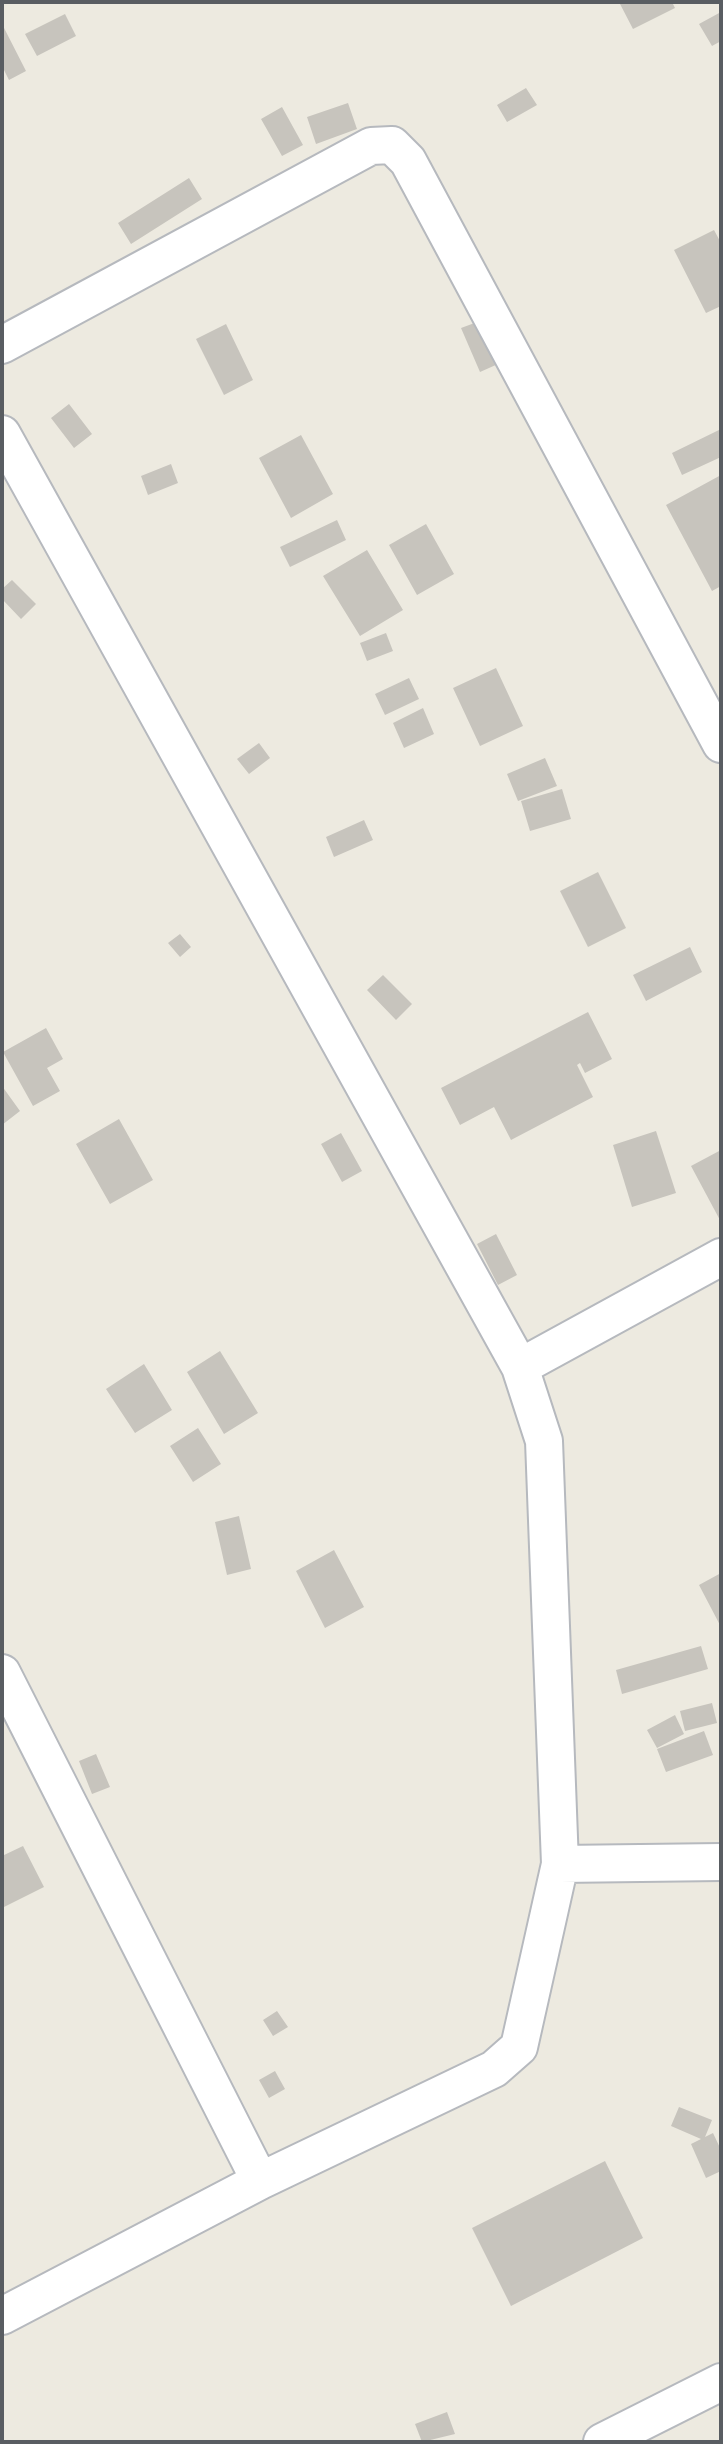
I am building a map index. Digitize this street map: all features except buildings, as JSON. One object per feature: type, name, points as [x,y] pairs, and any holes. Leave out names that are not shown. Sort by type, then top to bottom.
[{"type":"street","points":[[2,345],[371,146],[392,145],[408,161],[721,744]]},
{"type":"street","points":[[2,434],[520,1367],[544,1441],[560,1864],[519,2047],[494,2069],[260,2181],[2,2316]]},
{"type":"street","points":[[520,1367],[721,1257]]},
{"type":"street","points":[[2,1673],[260,2181]]},
{"type":"street","points":[[560,1864],[721,1862]]},
{"type":"street","points":[[602,2442],[721,2382]]}]
